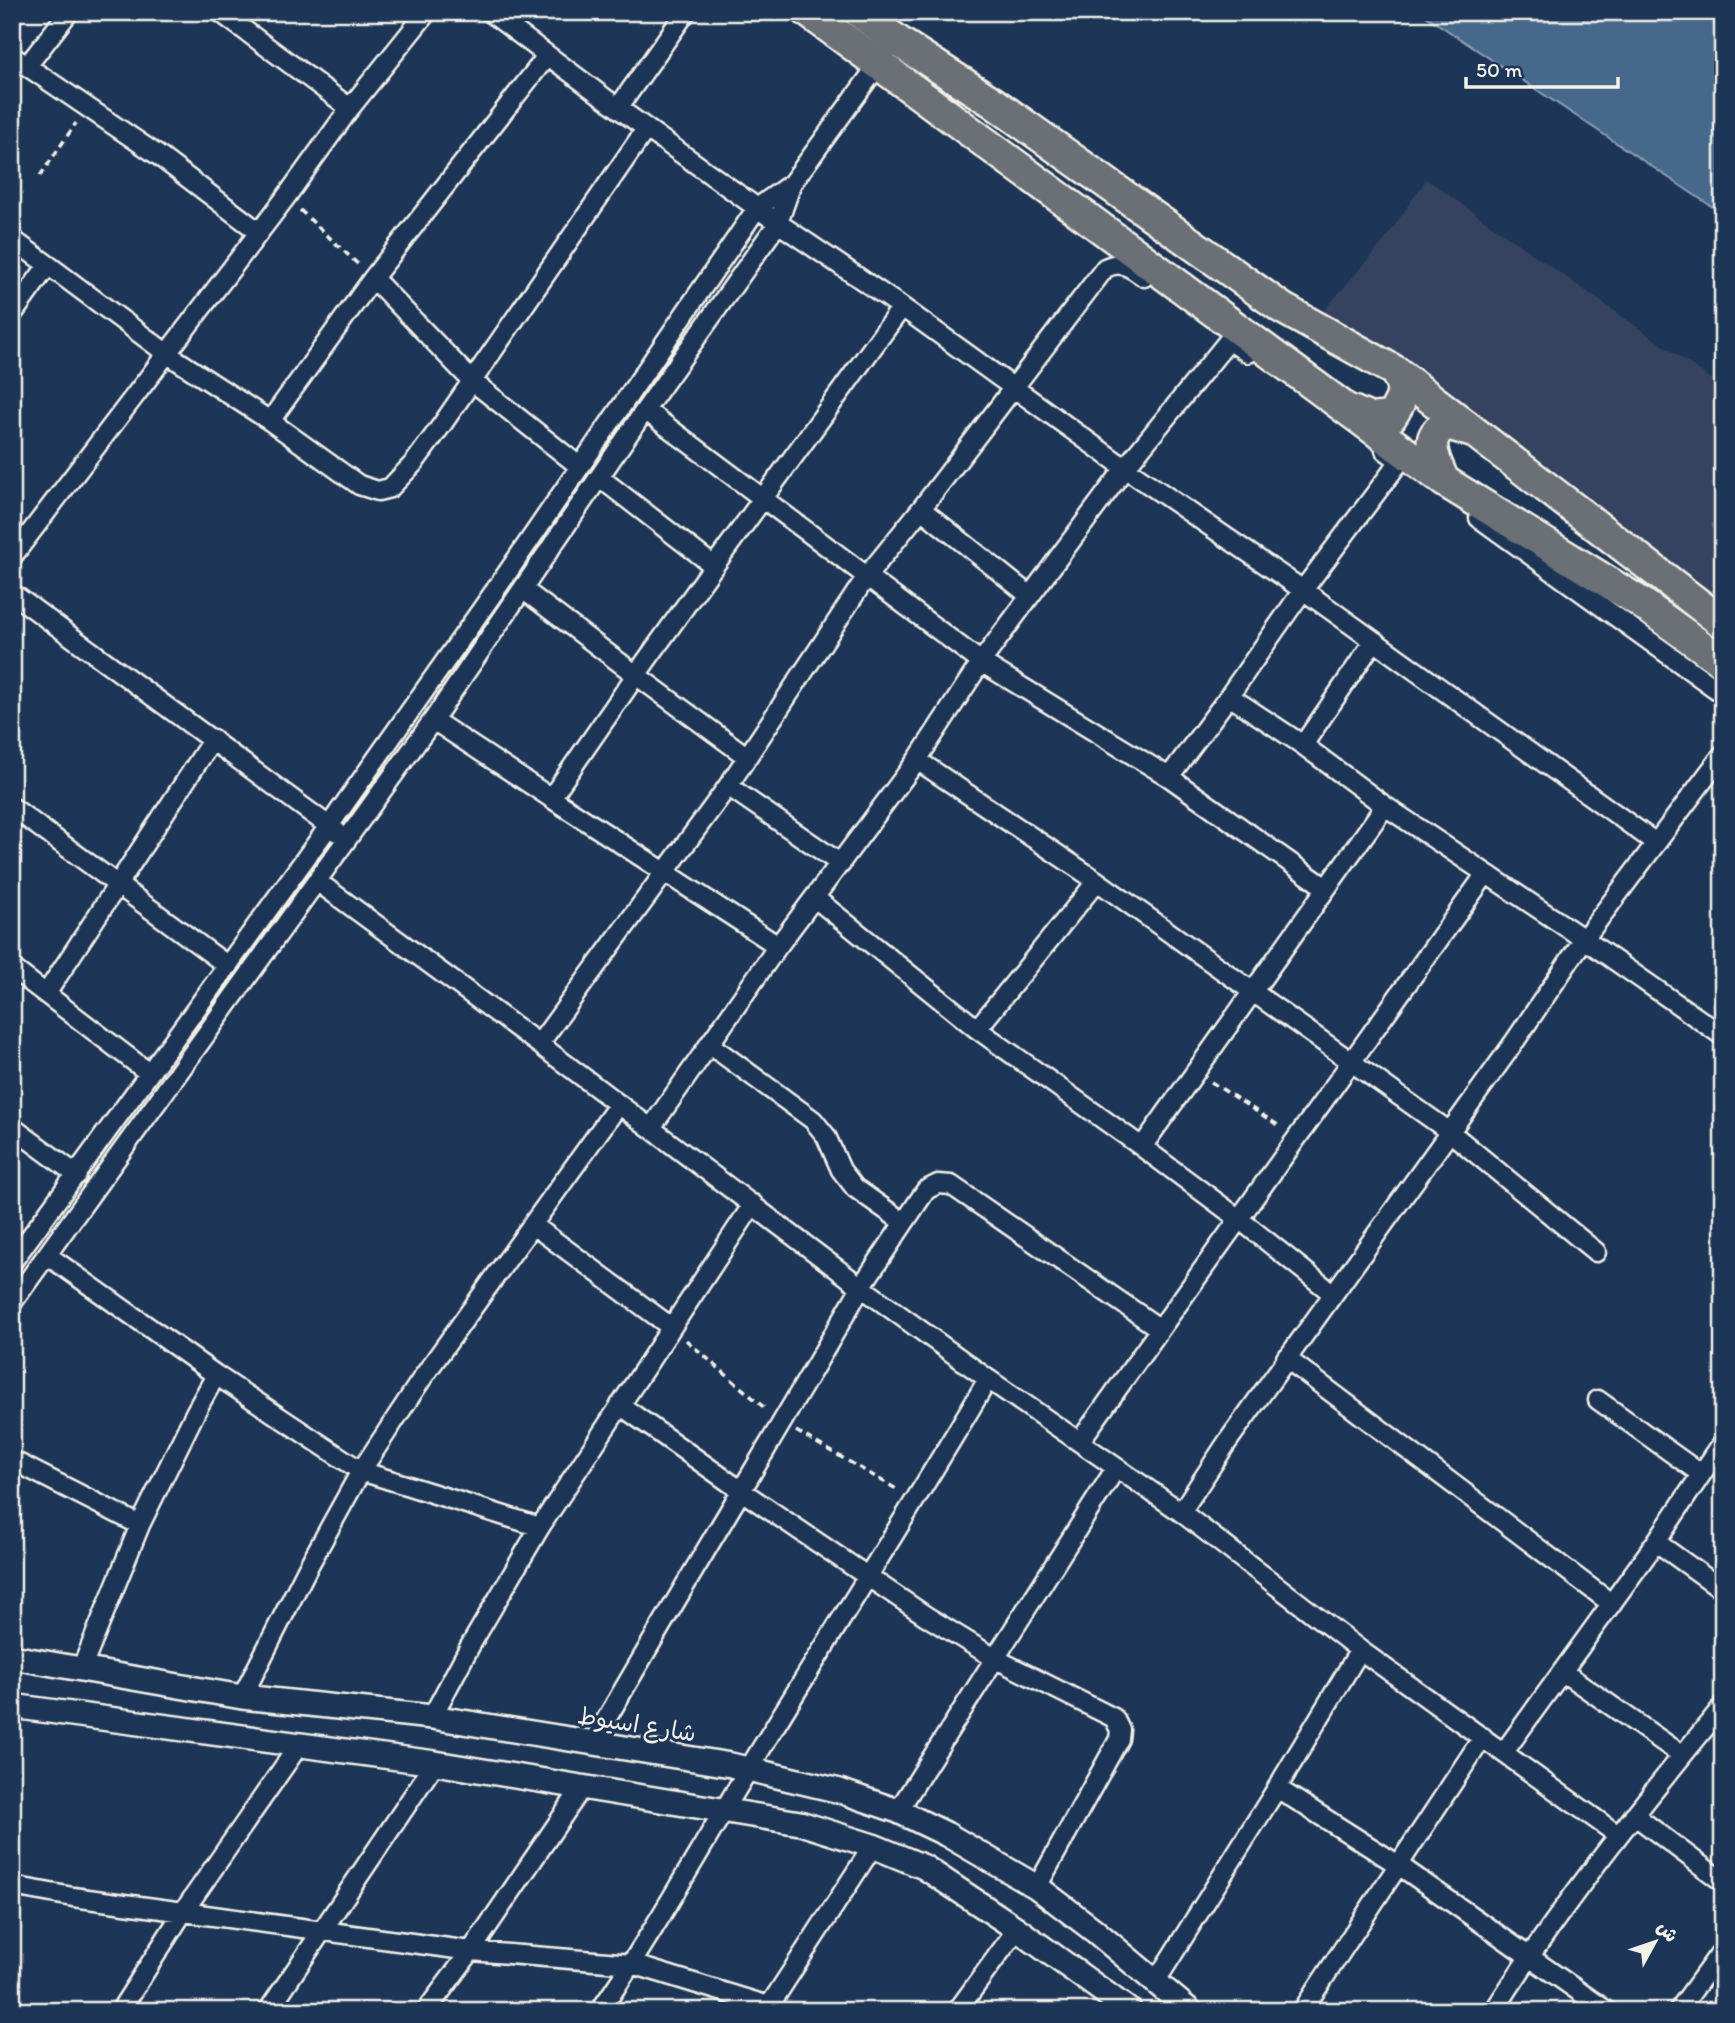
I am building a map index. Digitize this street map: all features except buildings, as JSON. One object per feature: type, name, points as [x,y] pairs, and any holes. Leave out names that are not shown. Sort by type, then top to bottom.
[{"type":"highway","points":[[808,12],[1444,481],[1640,602],[1723,662]]},
{"type":"highway","points":[[859,12],[899,42],[994,103],[1282,309],[1395,371],[1723,623]]},
{"type":"highway","points":[[1339,406],[1370,418],[1391,417],[1402,399],[1402,383],[1395,371]]},
{"type":"highway","points":[[1444,481],[1433,458],[1433,438],[1438,429],[1448,424],[1477,433]]},
{"type":"street","points":[[69,12],[20,61],[159,156],[259,232]]},
{"type":"street","points":[[12,557],[286,197],[350,108],[427,12]]},
{"type":"street","points":[[490,12],[646,129],[778,223],[902,307],[1125,468],[1303,590],[1657,843]]},
{"type":"street","points":[[618,108],[685,12]]},
{"type":"street","points":[[228,14],[350,108]]},
{"type":"street","points":[[12,1303],[433,720],[645,410],[778,223],[792,183],[878,64],[899,42]]},
{"type":"street","points":[[270,421],[373,278],[547,56]]},
{"type":"street","points":[[12,239],[166,353],[270,421],[359,485],[378,491],[390,488],[406,472],[646,129]]},
{"type":"street","points":[[12,1262],[329,826],[501,582],[757,208],[792,183]]},
{"type":"street","points":[[539,1044],[728,786],[867,576],[1105,268],[1112,265],[1121,263],[1129,266],[1723,694]]},
{"type":"street","points":[[12,315],[48,265]]},
{"type":"street","points":[[373,278],[472,381],[579,466]]},
{"type":"street","points":[[551,798],[636,675],[902,307]]},
{"type":"street","points":[[651,1128],[778,946],[917,760],[981,662],[1125,468],[1229,340]]},
{"type":"street","points":[[645,410],[981,662],[1169,777],[1326,888]]},
{"type":"street","points":[[1169,777],[1303,590],[1400,461]]},
{"type":"street","points":[[600,477],[714,566]]},
{"type":"street","points":[[921,509],[1030,596]]},
{"type":"street","points":[[524,590],[746,756]]},
{"type":"street","points":[[12,593],[348,840]]},
{"type":"street","points":[[1303,745],[1374,641]]},
{"type":"street","points":[[1229,696],[1723,1037]]},
{"type":"street","points":[[433,720],[778,946]]},
{"type":"street","points":[[46,994],[214,739]]},
{"type":"street","points":[[1181,1512],[1286,1358],[1450,1132],[1584,939],[1723,754]]},
{"type":"street","points":[[917,760],[1097,881],[1450,1132],[1596,1252]]},
{"type":"street","points":[[728,786],[841,864]]},
{"type":"street","points":[[1142,1147],[1385,806]]},
{"type":"street","points":[[12,807],[228,966]]},
{"type":"street","points":[[1080,1441],[1485,874]]},
{"type":"street","points":[[977,1029],[1097,881]]},
{"type":"street","points":[[318,882],[539,1044],[861,1287],[988,1379],[1181,1512],[1360,1650],[1618,1835]]},
{"type":"street","points":[[815,898],[977,1029],[1239,1219],[1332,1293]]},
{"type":"street","points":[[12,968],[149,1073]]},
{"type":"street","points":[[709,1044],[813,1120],[826,1136],[841,1170],[855,1188],[903,1222]]},
{"type":"street","points":[[242,1697],[308,1567],[361,1471],[423,1377],[619,1104]]},
{"type":"street","points":[[12,1127],[77,1175]]},
{"type":"street","points":[[592,1744],[743,1492],[861,1287],[926,1190],[938,1184],[951,1185],[1160,1329]]},
{"type":"street","points":[[432,1717],[540,1527],[753,1204]]},
{"type":"street","points":[[533,1225],[671,1327]]},
{"type":"street","points":[[47,1255],[216,1375],[361,1471],[540,1527]]},
{"type":"street","points":[[1286,1358],[1612,1604]]},
{"type":"street","points":[[81,1670],[140,1525],[216,1375]]},
{"type":"street","points":[[600,2011],[632,1964],[988,1379]]},
{"type":"street","points":[[1598,1400],[1700,1474]]},
{"type":"street","points":[[620,1405],[868,1577],[996,1659],[1111,1715],[1120,1730],[1119,1740],[1037,1887]]},
{"type":"street","points":[[1504,1752],[1656,1542],[1723,1442]]},
{"type":"street","points":[[12,1460],[140,1525]]},
{"type":"street","points":[[898,1811],[1116,1468]]},
{"type":"street","points":[[1656,1542],[1723,1590]]},
{"type":"street","points":[[1156,1981],[1360,1650]]},
{"type":"street","name":"شارع اسيوط","points":[[12,1657],[242,1697],[432,1717],[749,1769],[841,1791],[898,1811],[946,1834],[1037,1887],[1096,1931],[1190,2011]]},
{"type":"street","points":[[1563,1672],[1682,1755]]},
{"type":"street","points":[[12,1706],[435,1763],[800,1824],[873,1846],[924,1867],[1017,1929],[1130,2011]]},
{"type":"street","points":[[1494,2011],[1529,1955],[1618,1835],[1723,1706]]},
{"type":"street","points":[[1303,2011],[1483,1737]]},
{"type":"street","points":[[120,2011],[183,1912],[299,1745]]},
{"type":"street","points":[[268,2011],[435,1763]]},
{"type":"street","points":[[426,2011],[471,1951],[583,1786]]},
{"type":"street","points":[[1277,1788],[1400,1866],[1607,2011]]},
{"type":"street","points":[[1634,1815],[1723,1882]]},
{"type":"street","points":[[924,1867],[946,1834]]},
{"type":"street","points":[[12,1886],[73,1897],[471,1951],[632,1964],[767,2008],[873,1846]]},
{"type":"street","points":[[957,2011],[1017,1929]]},
{"type":"street","points":[[1678,2011],[1723,1949]]},
{"type":"path","points":[[40,176],[87,106]]},
{"type":"path","points":[[286,197],[373,278]]},
{"type":"path","points":[[1195,1071],[1298,1138]]},
{"type":"path","points":[[671,1327],[783,1423],[916,1501]]},
{"type":"shaded area","points":[[1420,12],[1723,12],[1723,214]]},
{"type":"shaded area","points":[[1426,179],[1723,387],[1723,606],[1319,316],[1384,241]]}]
